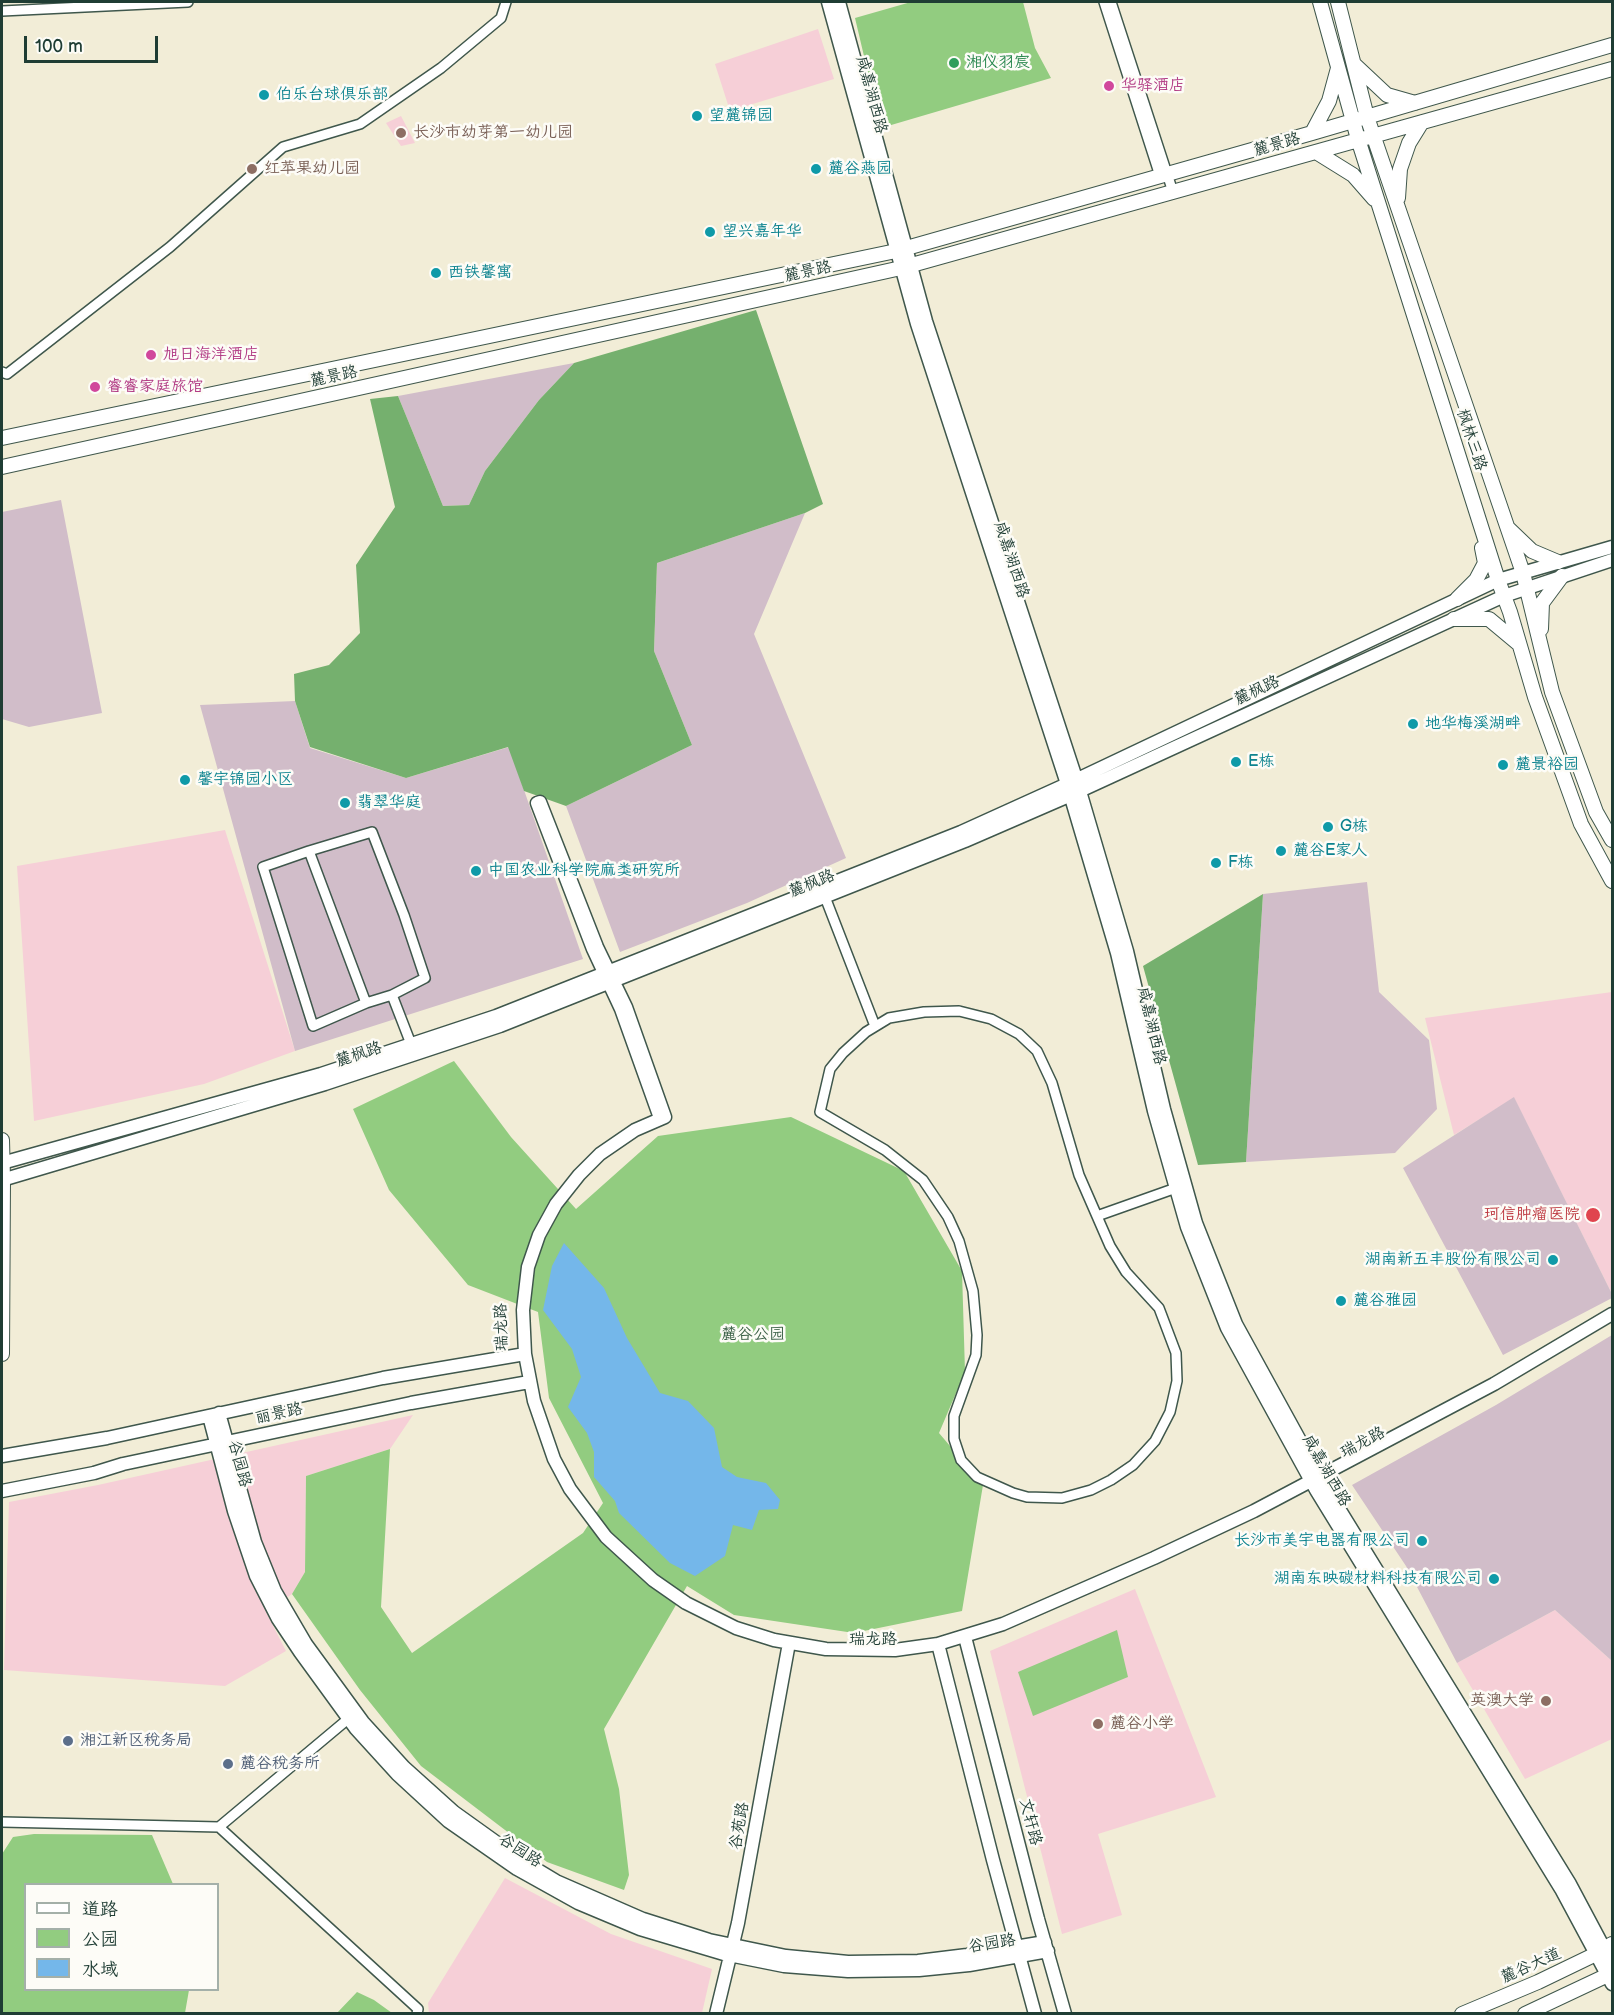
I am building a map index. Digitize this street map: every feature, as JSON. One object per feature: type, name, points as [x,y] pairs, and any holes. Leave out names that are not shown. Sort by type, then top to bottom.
[{"type":"main road","name":"咸嘉湖西路","points":[[828,2],[906,267],[917,324],[1127,951],[1164,1109],[1196,1223],[1236,1324],[1318,1482]]},
{"type":"main road","name":"咸嘉湖西路","points":[[839,2],[901,249]]},
{"type":"main road","name":"枫林三路","points":[[1320,2],[1358,140],[1535,697],[1581,824],[1612,881]]},
{"type":"main road","name":"枫林三路","points":[[1338,2],[1367,117],[1523,573],[1552,692],[1596,812],[1612,840]]},
{"type":"main road","name":"麓景路","points":[[2,438],[901,249],[1312,133],[1612,45]]},
{"type":"main road","points":[[1354,65],[1387,95],[1415,103]]},
{"type":"main road","points":[[1312,133],[1329,101],[1339,66]]},
{"type":"main road","name":"麓景路","points":[[2,467],[906,267],[1612,69]]},
{"type":"main road","points":[[1397,206],[1400,168],[1408,143],[1422,122]]},
{"type":"main road","points":[[1316,152],[1353,175],[1379,204]]},
{"type":"main road","points":[[1457,599],[1476,580],[1485,563],[1475,507]]},
{"type":"main road","points":[[1506,526],[1532,551],[1560,569],[1542,603],[1540,646]]},
{"type":"main road","name":"麓枫路","points":[[1073,787],[1526,588],[1560,569],[1612,546]]},
{"type":"main road","name":"麓枫路","points":[[2,1180],[324,1084],[500,1026],[609,977],[825,897],[965,841],[1498,580],[1523,573],[1612,560]]},
{"type":"main road","points":[[1454,619],[1489,619],[1519,644]]},
{"type":"main road","name":"咸嘉湖西路","points":[[1073,787],[1117,953],[1154,1111],[1187,1227],[1227,1328],[1318,1482],[1563,1874],[1604,1949],[1611,1974]]},
{"type":"main road","points":[[2,1163],[321,1074],[609,977],[1073,787]]},
{"type":"main road","points":[[540,802],[609,977],[537,803],[540,802]]},
{"type":"main road","name":"瑞龙路","points":[[609,977],[662,1115],[642,1120],[614,1137],[588,1158],[563,1186],[541,1220],[527,1250],[518,1309],[526,1383],[536,1429],[549,1462],[580,1516],[603,1542],[650,1585],[692,1613],[735,1634],[825,1655],[896,1658],[1005,1631],[1204,1542],[1497,1389],[1612,1321]]},
{"type":"main road","points":[[2,1140],[2,1354]]},
{"type":"main road","name":"瑞龙路","points":[[1318,1482],[1494,1384],[1612,1314]]},
{"type":"main road","name":"丽景路","points":[[2,1456],[107,1438],[404,1374],[522,1355]]},
{"type":"main road","name":"丽景路","points":[[2,1491],[411,1403],[526,1383]]},
{"type":"main road","name":"谷园路","points":[[214,1414],[244,1545],[265,1597],[300,1652],[348,1719],[420,1798],[456,1827],[517,1869],[550,1889],[606,1916],[673,1940],[734,1951],[795,1967],[882,1971],[942,1968],[1046,1946]]},
{"type":"main road","name":"谷园路","points":[[221,1443],[266,1572],[287,1614],[363,1722],[426,1789],[488,1838],[556,1881],[643,1919],[734,1951]]},
{"type":"main road","name":"文轩路","points":[[967,1641],[1065,2013]]},
{"type":"main road","name":"谷苑路","points":[[722,2013],[791,1646]]},
{"type":"main road","points":[[939,1648],[1035,2013]]},
{"type":"main road","name":"麓谷大道","points":[[1462,2013],[1538,1982],[1604,1949]]},
{"type":"main road","name":"谷苑路","points":[[716,2013],[734,1951]]},
{"type":"main road","points":[[1525,2013],[1611,1974]]},
{"type":"street","points":[[2,11],[188,2]]},
{"type":"street","points":[[2,372],[7,374],[170,247],[283,147],[360,124],[441,68],[501,18],[506,2]]},
{"type":"street","points":[[1104,2],[1163,175],[1173,192]]},
{"type":"street","points":[[1111,2],[1163,175]]},
{"type":"street","points":[[372,832],[425,978],[393,995],[366,1003],[313,1026],[263,867],[372,832]]},
{"type":"street","points":[[309,851],[366,1003]]},
{"type":"street","points":[[825,897],[875,1026]]},
{"type":"street","points":[[393,995],[411,1044]]},
{"type":"street","points":[[959,1011],[991,1019],[1019,1034],[1037,1051],[1052,1083],[1079,1175],[1110,1246],[1126,1272],[1159,1308],[1176,1353],[1177,1381],[1170,1412],[1155,1441],[1133,1465],[1111,1480],[1090,1490],[1062,1498],[1027,1497],[977,1477],[961,1460],[954,1439],[954,1416],[976,1355],[977,1335],[975,1308],[959,1241],[948,1217],[923,1180],[905,1165],[854,1131],[820,1112],[830,1069],[843,1053],[875,1026],[889,1018],[924,1012],[959,1011]]},
{"type":"street","points":[[1097,1216],[1176,1188]]},
{"type":"street","points":[[219,1827],[348,1719]]},
{"type":"street","points":[[2,1822],[219,1827],[418,2009],[417,2013]]},
{"type":"shaded area","points":[[818,29],[834,79],[730,111],[715,64]]},
{"type":"shaded area","name":"长沙市幼芽第一幼儿园","points":[[401,116],[415,143],[401,146],[386,123]]},
{"type":"shaded area","points":[[574,363],[539,400],[485,471],[469,505],[443,506],[398,396]]},
{"type":"shaded area","points":[[61,500],[102,713],[29,727],[2,719],[2,512]]},
{"type":"shaded area","points":[[805,513],[754,634],[846,858],[747,903],[620,952],[566,806],[692,745],[654,651],[657,563]]},
{"type":"shaded area","points":[[295,701],[310,748],[406,778],[509,747],[583,959],[295,1051],[200,705]]},
{"type":"shaded area","points":[[225,830],[295,1051],[204,1084],[34,1121],[17,866]]},
{"type":"shaded area","points":[[1367,882],[1379,992],[1429,1040],[1437,1109],[1395,1153],[1246,1162],[1263,894]]},
{"type":"shaded area","name":"珂信肿瘤医院","points":[[1612,992],[1612,1294],[1514,1098],[1454,1135],[1425,1018]]},
{"type":"shaded area","points":[[1514,1097],[1612,1298],[1503,1355],[1403,1168]]},
{"type":"shaded area","points":[[1612,1335],[1612,1661],[1555,1610],[1457,1663],[1406,1566],[1352,1485],[1496,1405]]},
{"type":"shaded area","points":[[413,1415],[390,1449],[306,1476],[305,1572],[292,1594],[266,1612],[286,1651],[225,1686],[4,1670],[9,1502],[98,1485]]},
{"type":"shaded area","name":"麓谷小学","points":[[1135,1589],[1216,1797],[1098,1834],[1122,1915],[1062,1934],[990,1651]]},
{"type":"shaded area","name":"英澳大学","points":[[1555,1610],[1612,1661],[1612,1739],[1525,1779],[1457,1663]]},
{"type":"shaded area","points":[[505,1878],[611,1934],[712,1969],[702,2013],[429,2013],[428,2003]]},
{"type":"green space","name":"湘仪羽宸","points":[[911,2],[1023,2],[1035,48],[1051,78],[881,128],[855,18]]},
{"type":"green space","points":[[756,310],[823,504],[805,513],[657,563],[654,651],[692,745],[566,806],[524,791],[508,747],[406,778],[310,747],[295,701],[294,674],[329,665],[360,633],[356,565],[395,507],[370,399],[398,396],[443,506],[469,505],[485,471],[539,400],[574,363]]},
{"type":"green space","points":[[1263,894],[1246,1162],[1198,1165],[1143,966]]},
{"type":"green space","name":"麓谷公园","points":[[454,1061],[511,1137],[576,1209],[658,1136],[791,1117],[904,1171],[962,1271],[965,1372],[939,1433],[983,1485],[962,1611],[854,1633],[734,1615],[687,1586],[604,1729],[619,1789],[629,1875],[624,1890],[547,1862],[421,1766],[360,1690],[292,1594],[305,1572],[306,1476],[390,1449],[381,1607],[412,1653],[583,1533],[603,1503],[549,1398],[538,1312],[468,1285],[389,1190],[353,1109]]},
{"type":"green space","points":[[1117,1630],[1128,1677],[1033,1716],[1018,1672]]},
{"type":"green space","points":[[34,1834],[152,1835],[173,1883],[24,1883],[24,1991],[189,1991],[185,2013],[2,2013],[2,1854],[13,1837]]},
{"type":"green space","points":[[357,1992],[374,2000],[392,2013],[337,2013]]},
{"type":"water","points":[[564,1243],[604,1288],[627,1338],[660,1393],[688,1401],[714,1428],[722,1467],[737,1477],[766,1483],[780,1500],[778,1509],[759,1510],[752,1530],[733,1525],[725,1556],[695,1576],[670,1563],[619,1513],[615,1501],[594,1477],[594,1452],[587,1433],[568,1407],[581,1377],[572,1349],[543,1310],[552,1266]]},
{"type":"place","name":"湘仪羽宸","points":[[954,63]]},
{"type":"place","name":"华驿酒店","points":[[1109,86]]},
{"type":"place","name":"伯乐台球俱乐部","points":[[264,95]]},
{"type":"place","name":"望麓锦园","points":[[697,116]]},
{"type":"place","name":"长沙市幼芽第一幼儿园","points":[[401,133]]},
{"type":"place","name":"红苹果幼儿园","points":[[252,169]]},
{"type":"place","name":"麓谷燕园","points":[[816,169]]},
{"type":"place","name":"望兴嘉年华","points":[[710,232]]},
{"type":"place","name":"西铁馨寓","points":[[436,273]]},
{"type":"place","name":"旭日海洋酒店","points":[[151,355]]},
{"type":"place","name":"睿睿家庭旅馆","points":[[95,387]]},
{"type":"place","name":"地华梅溪湖畔","points":[[1413,724]]},
{"type":"place","name":"E栋","points":[[1236,762]]},
{"type":"place","name":"麓景裕园","points":[[1503,765]]},
{"type":"place","name":"馨宇锦园小区","points":[[185,780]]},
{"type":"place","name":"翡翠华庭","points":[[345,803]]},
{"type":"place","name":"G栋","points":[[1328,827]]},
{"type":"place","name":"麓谷E家人","points":[[1281,851]]},
{"type":"place","name":"F栋","points":[[1216,863]]},
{"type":"place","name":"中国农业科学院麻类研究所","points":[[476,871]]},
{"type":"place","name":"珂信肿瘤医院","points":[[1593,1215]]},
{"type":"place","name":"湖南新五丰股份有限公司","points":[[1553,1260]]},
{"type":"place","name":"麓谷雅园","points":[[1341,1301]]},
{"type":"place","name":"长沙市美宇电器有限公司","points":[[1422,1541]]},
{"type":"place","name":"湖南东映碳材料科技有限公司","points":[[1494,1579]]},
{"type":"place","name":"英澳大学","points":[[1546,1701]]},
{"type":"place","name":"麓谷小学","points":[[1098,1724]]},
{"type":"place","name":"湘江新区税务局","points":[[68,1741]]},
{"type":"place","name":"麓谷税务所","points":[[228,1764]]}]
